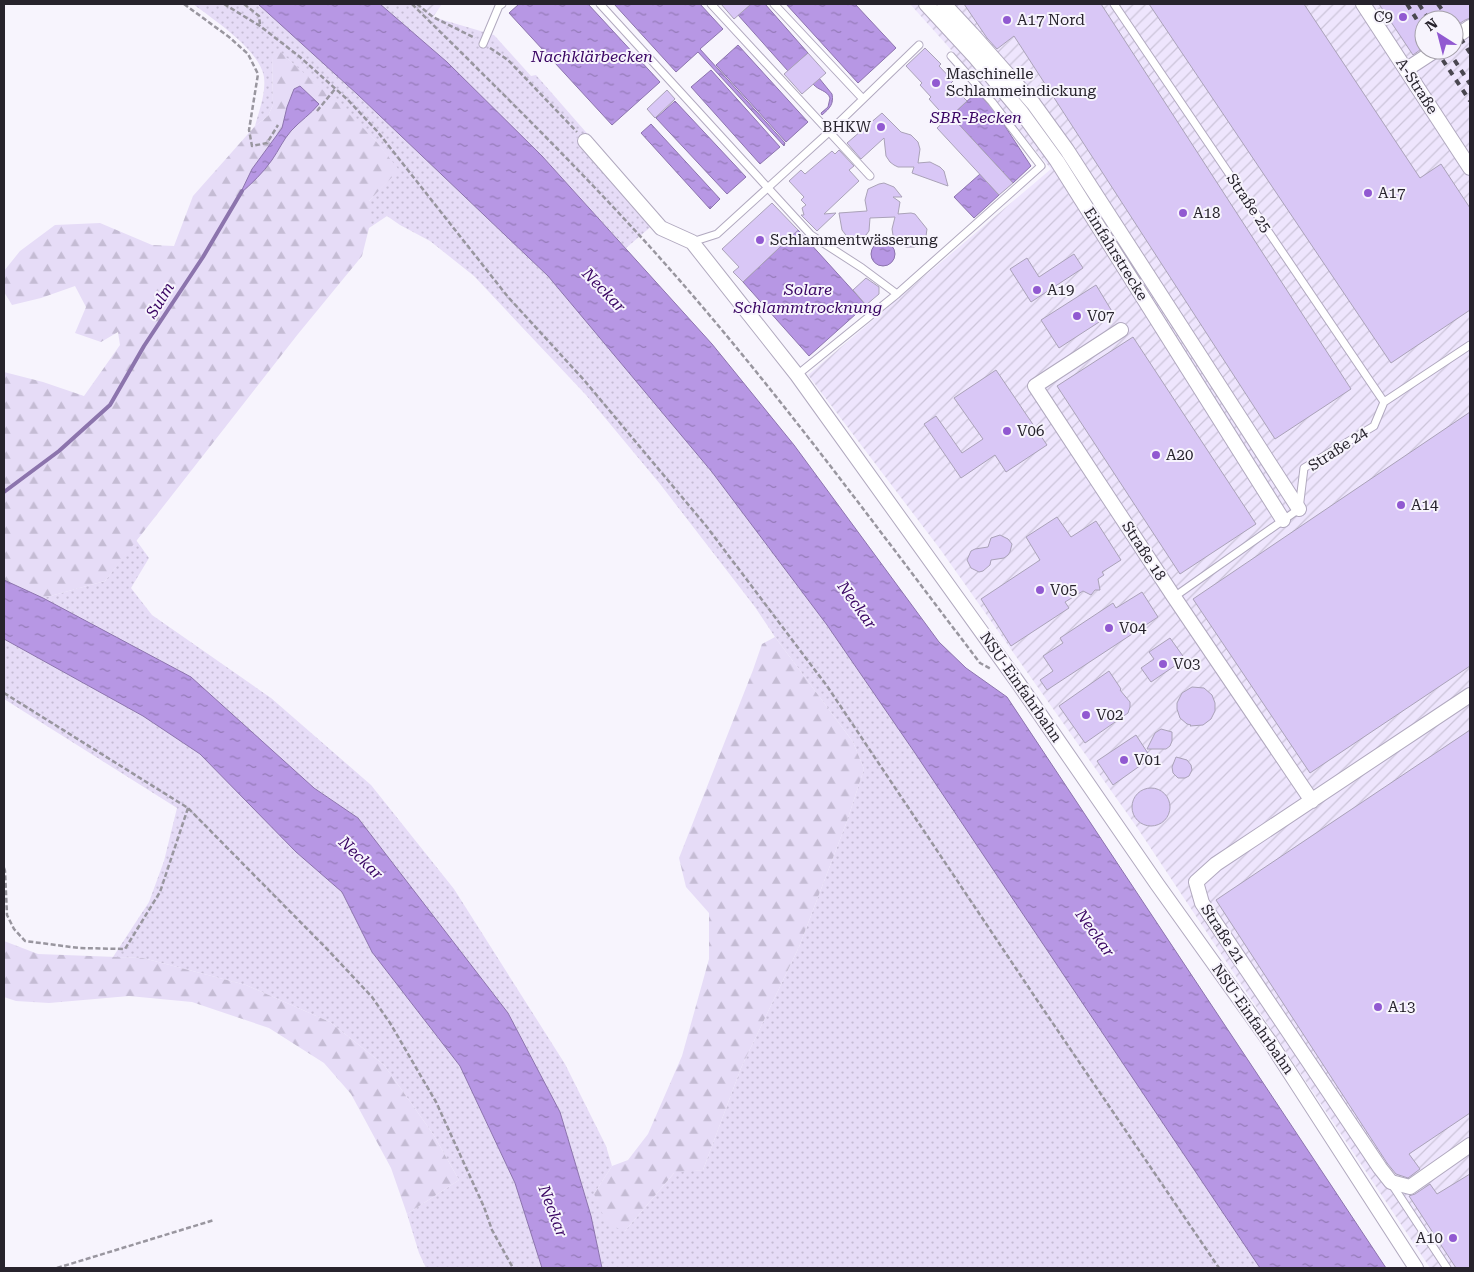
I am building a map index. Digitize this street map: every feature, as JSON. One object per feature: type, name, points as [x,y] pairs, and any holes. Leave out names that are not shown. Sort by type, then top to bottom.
[{"type":"street","name":"Einfahrstrecke","points":[[926,4],[1022,113],[1057,161],[1283,520]]},
{"type":"street","name":"Einfahrstrecke","points":[[944,4],[1033,104],[1068,150],[1299,509]]},
{"type":"street","name":"A-Straße","points":[[1363,4],[1470,168]]},
{"type":"street","points":[[1406,69],[1420,60]]},
{"type":"street","name":"NSU-Einfahrbahn","points":[[585,141],[662,228],[692,242],[797,375],[1020,684],[1157,884],[1270,1042],[1416,1268]]},
{"type":"street","name":"Straße 18","points":[[1121,330],[1035,386],[1174,597],[1312,801]]},
{"type":"street","name":"Straße 21","points":[[1391,1182],[1202,903],[1196,882],[1216,864],[1470,695]]},
{"type":"street","points":[[1391,1182],[1410,1187],[1470,1146]]},
{"type":"lane","points":[[483,44],[502,4]]},
{"type":"lane","points":[[600,4],[811,236],[862,268],[897,294]]},
{"type":"lane","points":[[711,4],[870,176]]},
{"type":"lane","points":[[774,4],[863,99]]},
{"type":"lane","name":"Straße 25","points":[[1114,4],[1384,402]]},
{"type":"lane","points":[[692,242],[717,234],[829,132],[919,45]]},
{"type":"lane","points":[[797,375],[897,294],[1041,166],[992,102],[951,56]]},
{"type":"lane","points":[[1384,402],[1470,345]]},
{"type":"lane","name":"Straße 24","points":[[1299,509],[1304,468],[1374,426],[1384,402]]},
{"type":"lane","points":[[1174,597],[1299,509]]},
{"type":"lane","points":[[1391,1182],[1447,1268]]},
{"type":"path","points":[[184,4],[229,37],[248,54],[258,74],[249,130],[252,146],[267,143],[278,126]]},
{"type":"path","points":[[224,4],[260,26],[300,57],[377,131],[508,297],[584,380],[707,527],[827,686],[1219,1268]]},
{"type":"path","points":[[244,4],[259,16],[260,26]]},
{"type":"path","points":[[412,4],[563,154],[652,249],[727,336],[795,421],[980,663],[996,671]]},
{"type":"path","points":[[417,4],[433,17],[508,60],[585,141]]},
{"type":"path","points":[[316,111],[335,89]]},
{"type":"path","points":[[4,693],[188,808],[372,997],[390,1023],[436,1102],[484,1207],[492,1230],[513,1268]]},
{"type":"path","points":[[4,868],[6,871],[7,915],[14,929],[25,941],[79,948],[124,949],[160,892],[188,808]]},
{"type":"path","points":[[57,1268],[214,1220]]},
{"type":"shaded area","points":[[419,4],[442,4],[433,17]]},
{"type":"shaded area","points":[[910,4],[1470,4],[1470,1268],[1430,1268],[1136,826],[940,549],[808,375],[1051,169]]},
{"type":"green space","points":[[193,4],[258,4],[357,94],[548,276],[712,472],[827,625],[1260,1268],[602,1268],[591,1216],[560,1112],[508,1013],[358,818],[43,598],[105,581],[136,540],[149,558],[131,588],[152,615],[271,698],[371,785],[454,889],[565,1064],[606,1146],[612,1166],[594,1194],[625,1231],[675,1172],[703,1170],[741,1068],[799,947],[847,821],[864,769],[853,742],[755,607],[660,484],[586,395],[474,276],[430,241],[387,216],[369,228],[369,201],[398,170],[375,140],[288,59],[272,54],[273,105],[268,116],[255,126],[264,89],[264,77],[261,67],[254,56],[235,36]]},
{"type":"green space","points":[[380,4],[419,4],[433,17],[494,35],[531,76],[536,75],[661,218],[626,248],[542,156],[447,62]]},
{"type":"green space","points":[[277,49],[343,108],[375,140],[399,170],[369,201],[369,228],[362,256],[298,334],[105,581],[43,598],[4,580],[4,372],[43,382],[84,396],[120,345],[118,332],[101,342],[75,333],[86,307],[75,286],[41,298],[12,305],[4,292],[4,271],[20,251],[55,225],[100,223],[152,245],[174,246],[193,196],[255,126],[268,116],[273,105],[272,54]]},
{"type":"green space","points":[[775,637],[853,742],[864,769],[847,821],[799,947],[741,1068],[703,1170],[674,1173],[625,1231],[607,1224],[594,1194],[612,1166],[628,1160],[648,1134],[682,1056],[709,959],[709,913],[686,887],[679,858],[762,644]]},
{"type":"green space","points":[[4,639],[143,716],[200,754],[296,852],[342,892],[372,952],[460,1066],[515,1183],[542,1268],[426,1268],[419,1253],[407,1214],[459,1180],[433,1134],[384,1065],[330,1022],[246,985],[143,958],[113,957],[149,902],[164,861],[177,808],[4,699]]},
{"type":"green space","points":[[4,941],[38,954],[143,958],[246,985],[330,1022],[384,1065],[433,1134],[459,1180],[407,1214],[391,1168],[351,1094],[324,1063],[269,1028],[192,1002],[129,996],[49,1003],[16,1001],[4,997]]},
{"type":"water","name":"Neckar","points":[[258,4],[380,4],[447,62],[542,156],[712,344],[794,445],[939,642],[966,668],[1007,697],[1386,1268],[1260,1268],[827,625],[712,472],[548,276],[357,94]]},
{"type":"water","name":"Nachklärbecken","points":[[519,4],[588,4],[660,82],[612,125],[509,13]]},
{"type":"water","name":"Nachklärbecken","points":[[614,4],[700,4],[723,29],[700,49],[785,143],[784,146],[698,52],[676,72]]},
{"type":"water","points":[[751,4],[765,4],[808,53],[788,71],[738,15]]},
{"type":"water","points":[[786,4],[855,4],[896,48],[858,83]]},
{"type":"water","points":[[738,45],[808,122],[786,142],[716,65]]},
{"type":"water","points":[[711,70],[780,147],[760,164],[691,87]]},
{"type":"water","points":[[819,78],[832,94],[831,106],[822,115],[821,113],[828,107],[830,98],[827,93],[813,84]]},
{"type":"water","points":[[300,86],[319,104],[291,131],[265,169],[240,194],[252,169],[282,128],[294,89]]},
{"type":"water","name":"SBR-Becken","points":[[977,92],[995,111],[1031,166],[1013,183],[951,116]]},
{"type":"water","points":[[675,101],[746,177],[727,194],[656,118]]},
{"type":"water","points":[[651,124],[720,199],[710,209],[641,133]]},
{"type":"water","points":[[980,174],[999,195],[974,218],[954,197]]},
{"type":"water","name":"Solare Schlammtrocknung","points":[[798,230],[866,305],[809,356],[743,282]]},
{"type":"water","points":[[883,242],[892,245],[895,254],[892,263],[883,266],[874,263],[871,254],[874,245]]},
{"type":"water","name":"Neckar","points":[[4,580],[43,598],[191,677],[314,788],[358,818],[508,1013],[560,1112],[591,1216],[602,1268],[542,1268],[515,1183],[460,1066],[372,952],[342,892],[296,852],[200,754],[143,716],[4,639]]},
{"type":"building","points":[[721,4],[751,4],[734,19]]},
{"type":"building","name":"A18","points":[[964,4],[1101,4],[1351,389],[1275,439],[1014,36],[997,49],[987,38]]},
{"type":"building","name":"A17","points":[[1149,4],[1304,4],[1420,178],[1441,164],[1470,208],[1470,310],[1391,363]]},
{"type":"building","points":[[1379,4],[1470,4],[1470,18],[1464,21],[1464,10],[1414,10],[1413,55]]},
{"type":"building","points":[[925,48],[941,64],[939,66],[953,81],[950,84],[967,101],[951,116],[1013,183],[999,195],[937,128],[947,119],[929,99],[931,97],[920,85],[922,83],[906,66]]},
{"type":"building","points":[[808,53],[826,73],[802,94],[784,74]]},
{"type":"building","points":[[667,90],[675,99],[655,118],[647,109]]},
{"type":"building","points":[[882,113],[901,132],[911,135],[918,142],[920,149],[918,163],[930,162],[940,167],[944,171],[948,186],[912,173],[914,167],[898,167],[890,162],[886,156],[884,138],[861,159],[847,143]]},
{"type":"building","points":[[839,150],[854,166],[849,170],[859,181],[824,214],[836,213],[817,231],[801,215],[804,215],[802,208],[806,205],[801,200],[804,197],[789,181],[801,170],[805,174],[832,151],[835,154]]},
{"type":"building","points":[[884,183],[894,187],[902,197],[893,197],[900,202],[898,214],[915,214],[927,229],[926,236],[919,245],[906,247],[897,242],[892,229],[895,217],[870,218],[869,231],[859,239],[848,238],[842,230],[839,213],[867,211],[865,200],[868,189]]},
{"type":"building","name":"Schlammentwässerung","points":[[772,203],[798,230],[743,282],[733,272],[739,267],[722,249]]},
{"type":"building","name":"A19","points":[[1074,254],[1083,268],[1031,302],[1010,269],[1027,258],[1039,277]]},
{"type":"building","points":[[866,278],[879,287],[879,294],[866,305],[853,290]]},
{"type":"building","name":"V07","points":[[1096,285],[1113,313],[1059,348],[1041,320]]},
{"type":"building","name":"A20","points":[[1133,337],[1256,524],[1180,574],[1057,386]]},
{"type":"building","name":"V06","points":[[996,370],[1047,445],[1006,472],[995,455],[961,478],[924,424],[936,416],[962,453],[983,439],[954,398]]},
{"type":"building","name":"A14","points":[[1470,412],[1470,666],[1310,773],[1193,599]]},
{"type":"building","name":"V05","points":[[1057,517],[1071,537],[1096,521],[1121,560],[1102,572],[1104,575],[1098,579],[1100,590],[1095,590],[1091,595],[1083,591],[1065,602],[1069,608],[1011,646],[981,599],[1040,560],[1026,537]]},
{"type":"building","points":[[1000,535],[1008,539],[1012,544],[1008,555],[1004,558],[991,560],[990,565],[983,571],[979,572],[971,568],[967,560],[971,551],[988,547],[991,538]]},
{"type":"building","name":"V04","points":[[1142,592],[1158,617],[1047,690],[1040,680],[1053,671],[1043,656],[1063,643],[1060,638],[1113,603],[1116,608]]},
{"type":"building","name":"V03","points":[[1170,638],[1185,659],[1151,682],[1141,668],[1154,659],[1149,652]]},
{"type":"building","name":"V02","points":[[1109,671],[1120,690],[1130,702],[1128,713],[1085,743],[1059,706]]},
{"type":"building","points":[[1192,687],[1204,688],[1212,695],[1215,703],[1215,711],[1211,719],[1203,725],[1190,726],[1180,718],[1177,709],[1177,703],[1182,693]]},
{"type":"building","points":[[1161,729],[1172,732],[1170,746],[1166,749],[1147,749],[1155,733]]},
{"type":"building","name":"A13","points":[[1470,730],[1470,1113],[1409,1154],[1420,1169],[1408,1178],[1396,1174],[1387,1163],[1216,900]]},
{"type":"building","name":"V01","points":[[1136,735],[1151,758],[1113,785],[1097,761]]},
{"type":"building","points":[[1176,757],[1187,760],[1191,765],[1192,770],[1189,776],[1178,778],[1173,773],[1172,767]]},
{"type":"building","points":[[1151,788],[1165,793],[1170,807],[1165,821],[1151,826],[1137,821],[1132,807],[1137,793]]},
{"type":"building","name":"A10","points":[[1470,1174],[1470,1268],[1456,1268],[1409,1196],[1430,1184],[1437,1194]]},
{"type":"waterway","name":"Sulm","points":[[4,492],[59,451],[110,405],[144,346],[203,257],[242,191]]},
{"type":"railway","points":[[1407,4],[1414,15]]},
{"type":"railway","points":[[1419,4],[1423,10]]},
{"type":"railway","points":[[1438,4],[1442,10]]},
{"type":"railway","points":[[1464,44],[1470,53]]},
{"type":"railway","points":[[1443,60],[1470,101]]},
{"type":"railway","points":[[1454,60],[1470,84]]},
{"type":"place","name":"C9","points":[[1403,17]]},
{"type":"place","name":"A17 Nord","points":[[1007,20]]},
{"type":"place","name":"Maschinelle Schlammeindickung","points":[[936,83]]},
{"type":"place","name":"BHKW","points":[[881,127]]},
{"type":"place","name":"A17","points":[[1368,193]]},
{"type":"place","name":"A18","points":[[1183,213]]},
{"type":"place","name":"Schlammentwässerung","points":[[760,240]]},
{"type":"place","name":"A19","points":[[1037,290]]},
{"type":"place","name":"V07","points":[[1077,316]]},
{"type":"place","name":"V06","points":[[1007,431]]},
{"type":"place","name":"A20","points":[[1156,455]]},
{"type":"place","name":"A14","points":[[1401,505]]},
{"type":"place","name":"V05","points":[[1040,590]]},
{"type":"place","name":"V04","points":[[1109,628]]},
{"type":"place","name":"V03","points":[[1163,664]]},
{"type":"place","name":"V02","points":[[1086,715]]},
{"type":"place","name":"V01","points":[[1124,760]]},
{"type":"place","name":"A13","points":[[1378,1007]]},
{"type":"place","name":"A10","points":[[1453,1238]]}]
